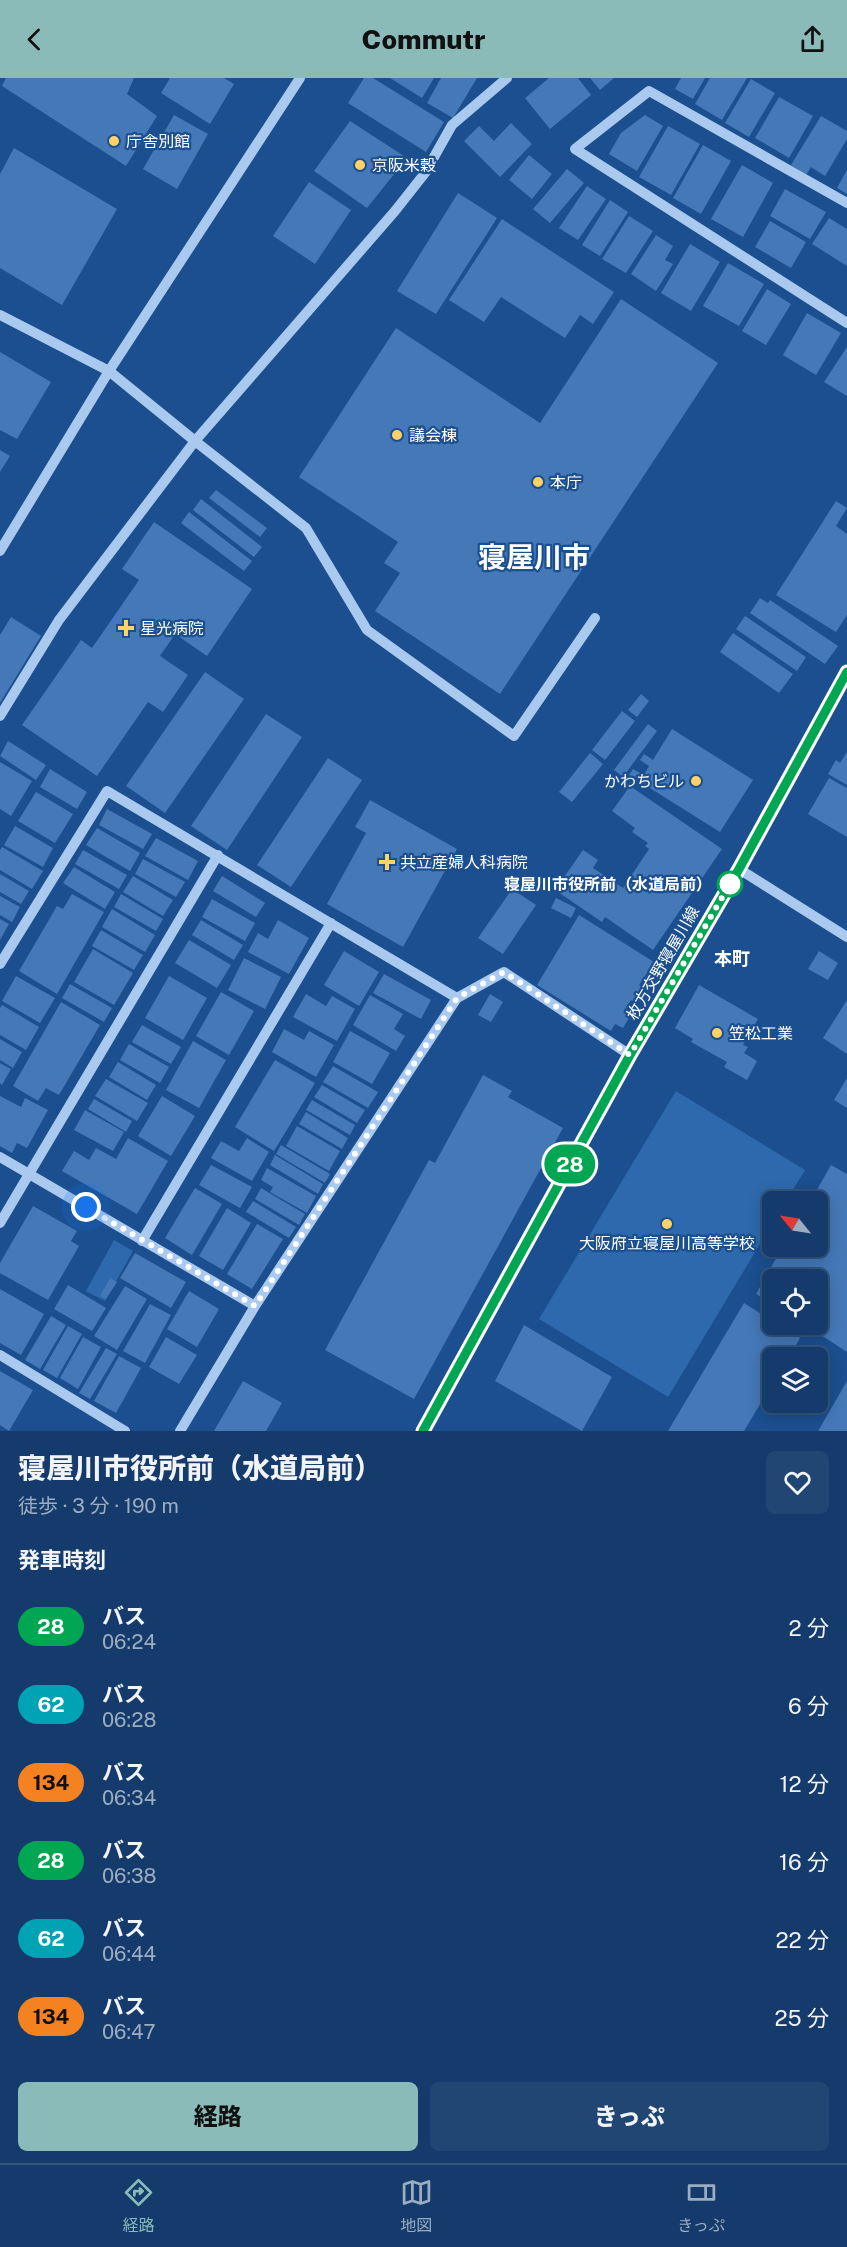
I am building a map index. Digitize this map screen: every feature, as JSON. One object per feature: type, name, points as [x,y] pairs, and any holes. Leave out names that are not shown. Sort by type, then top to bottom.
[{"type":"main road","name":"枚方交野寝屋川線","points":[[423,1431],[630,1055],[739,869],[847,672]]},
{"type":"street","points":[[0,551],[109,371],[300,78]]},
{"type":"street","points":[[0,716],[59,620],[195,441],[395,211],[424,173],[452,125],[507,78]]},
{"type":"street","points":[[847,203],[650,91],[575,149],[847,323]]},
{"type":"street","points":[[0,315],[109,371],[306,528],[367,630],[514,736],[595,618]]},
{"type":"street","points":[[0,964],[107,791],[457,998]]},
{"type":"street","points":[[0,1223],[218,855]]},
{"type":"street","points":[[739,869],[847,937]]},
{"type":"street","points":[[142,1241],[331,923]]},
{"type":"street","points":[[180,1431],[255,1306],[457,998],[504,972],[630,1055]]},
{"type":"street","points":[[0,1156],[255,1306]]},
{"type":"street","points":[[0,1355],[125,1431]]},
{"type":"shaded area","points":[[676,1091],[805,1170],[792,1191],[762,1191],[762,1241],[668,1397],[539,1319]]},
{"type":"shaded area","points":[[114,1240],[133,1251],[105,1301],[86,1291]]},
{"type":"building","name":"庁舎別館","points":[[6,78],[134,78],[127,94],[157,116],[126,166],[2,86]]},
{"type":"building","points":[[170,78],[224,78],[234,84],[210,124],[161,93]]},
{"type":"building","points":[[364,78],[373,78],[444,122],[426,152],[348,103]]},
{"type":"building","points":[[390,78],[434,78],[422,98]]},
{"type":"building","points":[[441,78],[477,78],[453,118],[427,103]]},
{"type":"building","points":[[549,78],[578,78],[591,95],[550,129],[525,98]]},
{"type":"building","points":[[590,78],[614,78],[600,90]]},
{"type":"building","points":[[681,78],[705,78],[693,99],[675,89]]},
{"type":"building","points":[[710,78],[747,78],[722,120],[695,104]]},
{"type":"building","points":[[751,79],[775,93],[749,137],[725,123]]},
{"type":"building","points":[[779,97],[813,116],[789,158],[755,138]]},
{"type":"building","points":[[174,115],[208,134],[177,189],[143,169]]},
{"type":"building","points":[[645,115],[663,126],[637,171],[609,154],[621,133]]},
{"type":"building","points":[[821,116],[847,131],[847,139],[825,176],[811,167],[806,175],[791,165]]},
{"type":"building","name":"京阪米穀","points":[[350,121],[407,158],[367,208],[314,171]]},
{"type":"building","points":[[511,123],[532,144],[500,177],[464,141],[479,126],[494,141]]},
{"type":"building","points":[[668,126],[700,144],[671,195],[639,177]]},
{"type":"building","points":[[703,145],[731,161],[701,214],[673,198]]},
{"type":"building","points":[[14,148],[117,209],[62,305],[0,268],[0,174]]},
{"type":"building","points":[[529,155],[552,174],[532,199],[509,180]]},
{"type":"building","points":[[742,165],[773,183],[743,237],[711,219]]},
{"type":"building","points":[[567,169],[584,183],[550,223],[533,209]]},
{"type":"building","points":[[847,170],[847,194],[837,188]]},
{"type":"building","points":[[309,182],[351,210],[315,264],[273,236]]},
{"type":"building","points":[[587,186],[606,199],[578,240],[559,228]]},
{"type":"building","points":[[785,189],[826,212],[810,239],[770,216]]},
{"type":"building","points":[[458,193],[497,218],[436,314],[397,291]]},
{"type":"building","points":[[610,200],[628,212],[600,256],[582,245]]},
{"type":"building","points":[[629,216],[653,231],[626,273],[602,259]]},
{"type":"building","points":[[829,218],[847,229],[847,266],[812,244]]},
{"type":"building","points":[[502,219],[614,292],[593,324],[580,315],[565,338],[501,297],[484,322],[449,300]]},
{"type":"building","points":[[770,221],[806,242],[791,268],[755,247]]},
{"type":"building","points":[[656,235],[673,246],[665,260],[673,264],[656,291],[631,274]]},
{"type":"building","points":[[690,244],[720,262],[691,311],[661,293]]},
{"type":"building","points":[[728,263],[764,284],[739,326],[703,306]]},
{"type":"building","points":[[767,289],[791,304],[766,345],[742,331]]},
{"type":"building","name":"本庁","points":[[621,299],[718,363],[500,694],[375,611],[400,573],[384,563],[398,542],[299,477],[396,328],[540,423]]},
{"type":"building","points":[[807,313],[841,333],[816,375],[783,355]]},
{"type":"building","points":[[847,347],[847,396],[824,382]]},
{"type":"building","points":[[0,352],[51,382],[17,439],[0,430]]},
{"type":"building","points":[[0,450],[10,456],[0,472]]},
{"type":"building","points":[[216,490],[267,528],[260,537],[209,498]]},
{"type":"building","points":[[201,499],[262,547],[254,557],[193,510]]},
{"type":"building","points":[[836,501],[847,508],[836,526],[847,534],[847,615],[836,632],[776,595]]},
{"type":"building","points":[[189,512],[252,561],[244,571],[181,523]]},
{"type":"building","points":[[154,522],[252,589],[207,656],[175,634],[160,656],[188,675],[163,712],[148,702],[97,776],[22,725],[81,640],[92,648],[139,580],[122,569]]},
{"type":"building","points":[[760,598],[768,603],[770,600],[838,646],[825,664],[750,613]]},
{"type":"building","points":[[745,616],[806,657],[797,671],[736,629]]},
{"type":"building","points":[[11,617],[41,636],[0,703],[0,635]]},
{"type":"building","points":[[733,633],[793,674],[779,693],[720,652]]},
{"type":"building","points":[[205,672],[244,699],[165,813],[126,786]]},
{"type":"building","points":[[641,694],[649,701],[637,717],[628,710]]},
{"type":"building","points":[[622,711],[635,721],[605,760],[592,750]]},
{"type":"building","points":[[266,714],[302,737],[227,850],[191,826]]},
{"type":"building","points":[[648,724],[657,731],[623,777],[614,770]]},
{"type":"building","name":"かわちビル","points":[[672,729],[753,780],[720,832],[629,775],[633,769],[644,775],[649,766],[640,760],[644,754],[653,760]]},
{"type":"building","points":[[8,741],[46,765],[36,780],[0,756]]},
{"type":"building","points":[[847,752],[847,785],[828,774],[836,760],[840,763]]},
{"type":"building","points":[[590,753],[603,764],[572,802],[559,792]]},
{"type":"building","points":[[328,758],[362,780],[291,887],[257,865]]},
{"type":"building","points":[[0,762],[32,781],[11,816],[0,809]]},
{"type":"building","points":[[50,769],[87,792],[77,809],[40,787]]},
{"type":"building","points":[[829,778],[847,788],[847,837],[808,814]]},
{"type":"building","points":[[630,786],[722,849],[653,950],[605,917],[602,922],[555,890],[583,850],[598,860],[593,868],[623,888],[649,849],[645,846],[648,843],[632,832],[635,828],[612,811]]},
{"type":"building","points":[[36,792],[73,814],[55,843],[18,821]]},
{"type":"building","points":[[370,800],[457,849],[403,947],[327,904],[366,833],[355,827]]},
{"type":"building","points":[[107,809],[152,834],[143,849],[99,825]]},
{"type":"building","points":[[15,826],[53,848],[43,867],[4,845]]},
{"type":"building","points":[[97,828],[140,853],[130,871],[86,845]]},
{"type":"building","points":[[156,838],[198,861],[188,880],[145,856]]},
{"type":"building","points":[[2,847],[43,871],[32,889],[0,870]]},
{"type":"building","points":[[83,850],[127,875],[119,889],[75,864]]},
{"type":"building","points":[[143,859],[185,882],[176,897],[135,874]]},
{"type":"building","points":[[74,867],[115,892],[105,909],[63,883]]},
{"type":"building","points":[[0,874],[29,891],[21,904],[0,892]]},
{"type":"building","points":[[133,876],[173,900],[163,916],[123,892]]},
{"type":"building","points":[[222,876],[265,903],[256,917],[213,891]]},
{"type":"building","points":[[512,889],[536,905],[503,954],[478,938]]},
{"type":"building","points":[[72,894],[104,912],[57,994],[19,971],[57,906],[63,909]]},
{"type":"building","points":[[121,894],[163,919],[156,931],[114,907]]},
{"type":"building","points":[[0,896],[20,907],[12,922],[0,915]]},
{"type":"building","points":[[556,898],[576,908],[571,918],[551,908]]},
{"type":"building","points":[[212,899],[255,923],[245,941],[202,917]]},
{"type":"building","points":[[112,909],[155,935],[145,952],[102,927]]},
{"type":"building","points":[[579,915],[654,962],[639,985],[644,988],[635,1003],[631,1000],[626,1008],[632,1013],[623,1028],[615,1024],[611,1031],[537,985]]},
{"type":"building","points":[[0,919],[9,924],[0,940]]},
{"type":"building","points":[[201,920],[243,945],[234,960],[192,935]]},
{"type":"building","points":[[278,920],[309,938],[289,974],[248,952],[258,933],[268,939]]},
{"type":"building","points":[[101,930],[143,955],[134,970],[92,946]]},
{"type":"building","points":[[189,940],[231,965],[217,988],[175,963]]},
{"type":"building","points":[[93,949],[133,973],[114,1005],[74,982]]},
{"type":"building","points":[[344,951],[379,972],[359,1006],[324,985]]},
{"type":"building","points":[[819,951],[838,963],[828,980],[808,969]]},
{"type":"building","points":[[244,958],[281,977],[265,1009],[228,990]]},
{"type":"building","points":[[384,974],[431,1000],[421,1019],[373,993]]},
{"type":"building","points":[[16,976],[55,998],[40,1023],[2,1001]]},
{"type":"building","points":[[169,976],[207,998],[183,1040],[145,1018]]},
{"type":"building","points":[[70,984],[112,1008],[104,1022],[62,998]]},
{"type":"building","name":"笠松工業","points":[[699,985],[758,1019],[743,1045],[748,1047],[744,1053],[757,1061],[747,1080],[724,1067],[727,1062],[691,1042],[693,1039],[675,1028]]},
{"type":"building","points":[[221,992],[254,1011],[229,1055],[196,1036]]},
{"type":"building","points":[[306,994],[326,1006],[332,996],[355,1009],[337,1041],[293,1017]]},
{"type":"building","points":[[490,994],[503,1002],[491,1022],[478,1015]]},
{"type":"building","points":[[370,995],[403,1014],[394,1029],[405,1036],[396,1051],[353,1025]]},
{"type":"building","points":[[847,1000],[847,1054],[823,1038]]},
{"type":"building","points":[[61,1002],[100,1025],[59,1095],[46,1088],[38,1101],[13,1086]]},
{"type":"building","points":[[2,1005],[39,1027],[26,1050],[0,1035]]},
{"type":"building","points":[[142,1025],[181,1047],[171,1064],[132,1042]]},
{"type":"building","points":[[284,1029],[304,1040],[309,1031],[334,1045],[316,1077],[272,1052]]},
{"type":"building","points":[[350,1031],[390,1053],[372,1084],[333,1062]]},
{"type":"building","points":[[0,1039],[22,1052],[13,1068],[0,1060]]},
{"type":"building","points":[[193,1041],[226,1060],[199,1108],[166,1090]]},
{"type":"building","points":[[129,1044],[169,1067],[160,1083],[120,1060]]},
{"type":"building","points":[[275,1060],[315,1083],[274,1151],[235,1127]]},
{"type":"building","points":[[118,1062],[156,1085],[147,1100],[109,1077]]},
{"type":"building","points":[[0,1063],[11,1069],[2,1085],[0,1083]]},
{"type":"building","points":[[333,1066],[378,1092],[368,1108],[323,1082]]},
{"type":"building","points":[[483,1075],[512,1091],[508,1097],[563,1128],[414,1399],[325,1350],[429,1160],[435,1163]]},
{"type":"building","points":[[847,1078],[847,1108],[834,1100]]},
{"type":"building","points":[[106,1079],[148,1103],[137,1121],[95,1096]]},
{"type":"building","points":[[322,1085],[365,1110],[357,1123],[314,1097]]},
{"type":"building","points":[[0,1096],[21,1107],[25,1098],[48,1110],[27,1148],[17,1143],[12,1153],[0,1146]]},
{"type":"building","points":[[162,1096],[195,1116],[171,1156],[138,1136]]},
{"type":"building","points":[[94,1099],[132,1121],[126,1132],[88,1109]]},
{"type":"building","points":[[312,1100],[355,1125],[350,1135],[306,1110]]},
{"type":"building","points":[[85,1110],[124,1132],[113,1151],[74,1130]]},
{"type":"building","points":[[306,1112],[348,1138],[342,1149],[299,1124]]},
{"type":"building","points":[[297,1126],[340,1151],[329,1171],[286,1146]]},
{"type":"building","points":[[128,1138],[168,1161],[137,1214],[62,1171],[74,1151],[89,1160],[96,1148],[116,1159]]},
{"type":"building","points":[[247,1138],[269,1152],[252,1181],[211,1158],[221,1141],[239,1151]]},
{"type":"building","points":[[281,1145],[330,1174],[325,1183],[276,1154]]},
{"type":"building","points":[[275,1155],[323,1184],[318,1194],[270,1165]]},
{"type":"building","points":[[211,1165],[252,1187],[240,1208],[199,1185]]},
{"type":"building","points":[[831,1165],[847,1174],[847,1352],[821,1335],[828,1335],[828,1269],[770,1269],[777,1257],[828,1257],[828,1191],[816,1191]]},
{"type":"building","points":[[267,1168],[316,1196],[307,1213],[270,1192],[273,1187],[261,1180]]},
{"type":"building","points":[[195,1188],[222,1204],[192,1255],[165,1238]]},
{"type":"building","points":[[261,1188],[305,1214],[299,1225],[255,1199]]},
{"type":"building","points":[[253,1201],[296,1227],[289,1238],[246,1212]]},
{"type":"building","points":[[33,1206],[77,1231],[71,1241],[79,1246],[48,1300],[0,1273],[0,1263]]},
{"type":"building","points":[[227,1208],[251,1223],[223,1270],[199,1256]]},
{"type":"building","points":[[257,1224],[283,1239],[252,1289],[227,1274]]},
{"type":"building","points":[[135,1253],[186,1282],[171,1308],[120,1278]]},
{"type":"building","points":[[110,1278],[117,1282],[106,1299],[100,1296]]},
{"type":"building","points":[[762,1283],[762,1298],[756,1294]]},
{"type":"building","points":[[68,1285],[106,1308],[92,1331],[54,1309]]},
{"type":"building","points":[[125,1286],[147,1299],[117,1350],[94,1336]]},
{"type":"building","points":[[0,1289],[44,1314],[21,1355],[0,1343]]},
{"type":"building","points":[[189,1291],[219,1309],[197,1347],[167,1329]]},
{"type":"building","points":[[744,1303],[762,1315],[762,1335],[795,1335],[800,1338],[795,1347],[762,1347],[762,1401],[744,1431],[668,1431]]},
{"type":"building","points":[[150,1304],[171,1315],[145,1363],[123,1351]]},
{"type":"building","points":[[51,1316],[66,1325],[40,1369],[25,1360]]},
{"type":"building","points":[[524,1325],[612,1377],[582,1431],[495,1381]]},
{"type":"building","points":[[68,1326],[82,1334],[57,1378],[43,1370]]},
{"type":"building","points":[[83,1337],[101,1347],[78,1389],[60,1378]]},
{"type":"building","points":[[166,1337],[197,1355],[179,1384],[149,1367]]},
{"type":"building","points":[[106,1348],[117,1354],[90,1399],[79,1393]]},
{"type":"building","points":[[119,1356],[141,1368],[116,1413],[94,1401]]},
{"type":"building","points":[[0,1371],[33,1390],[9,1431],[0,1425]]},
{"type":"building","points":[[243,1381],[282,1403],[266,1431],[214,1431]]},
{"type":"building","points":[[847,1381],[847,1431],[818,1431]]},
{"type":"bus line","name":"28","points":[[423,1431],[630,1055],[739,869],[847,672]]},
{"type":"place","name":"庁舎別館","points":[[114,141]]},
{"type":"place","name":"京阪米穀","points":[[360,165]]},
{"type":"place","name":"議会棟","points":[[397,435]]},
{"type":"place","name":"本庁","points":[[538,482]]},
{"type":"place","name":"星光病院","points":[[126,628]]},
{"type":"place","name":"かわちビル","points":[[696,781]]},
{"type":"place","name":"共立産婦人科病院","points":[[387,862]]},
{"type":"place","name":"寝屋川市役所前（水道局前）","points":[[730,884]]},
{"type":"place","name":"笠松工業","points":[[717,1033]]},
{"type":"place","name":"大阪府立寝屋川高等学校","points":[[667,1224]]},
{"type":"district","name":"寝屋川市","points":[[534,556]]},
{"type":"district","name":"本町","points":[[732,958]]},
{"type":"route","points":[[86,1207],[255,1306],[457,998],[504,972],[630,1055],[730,884]]}]
